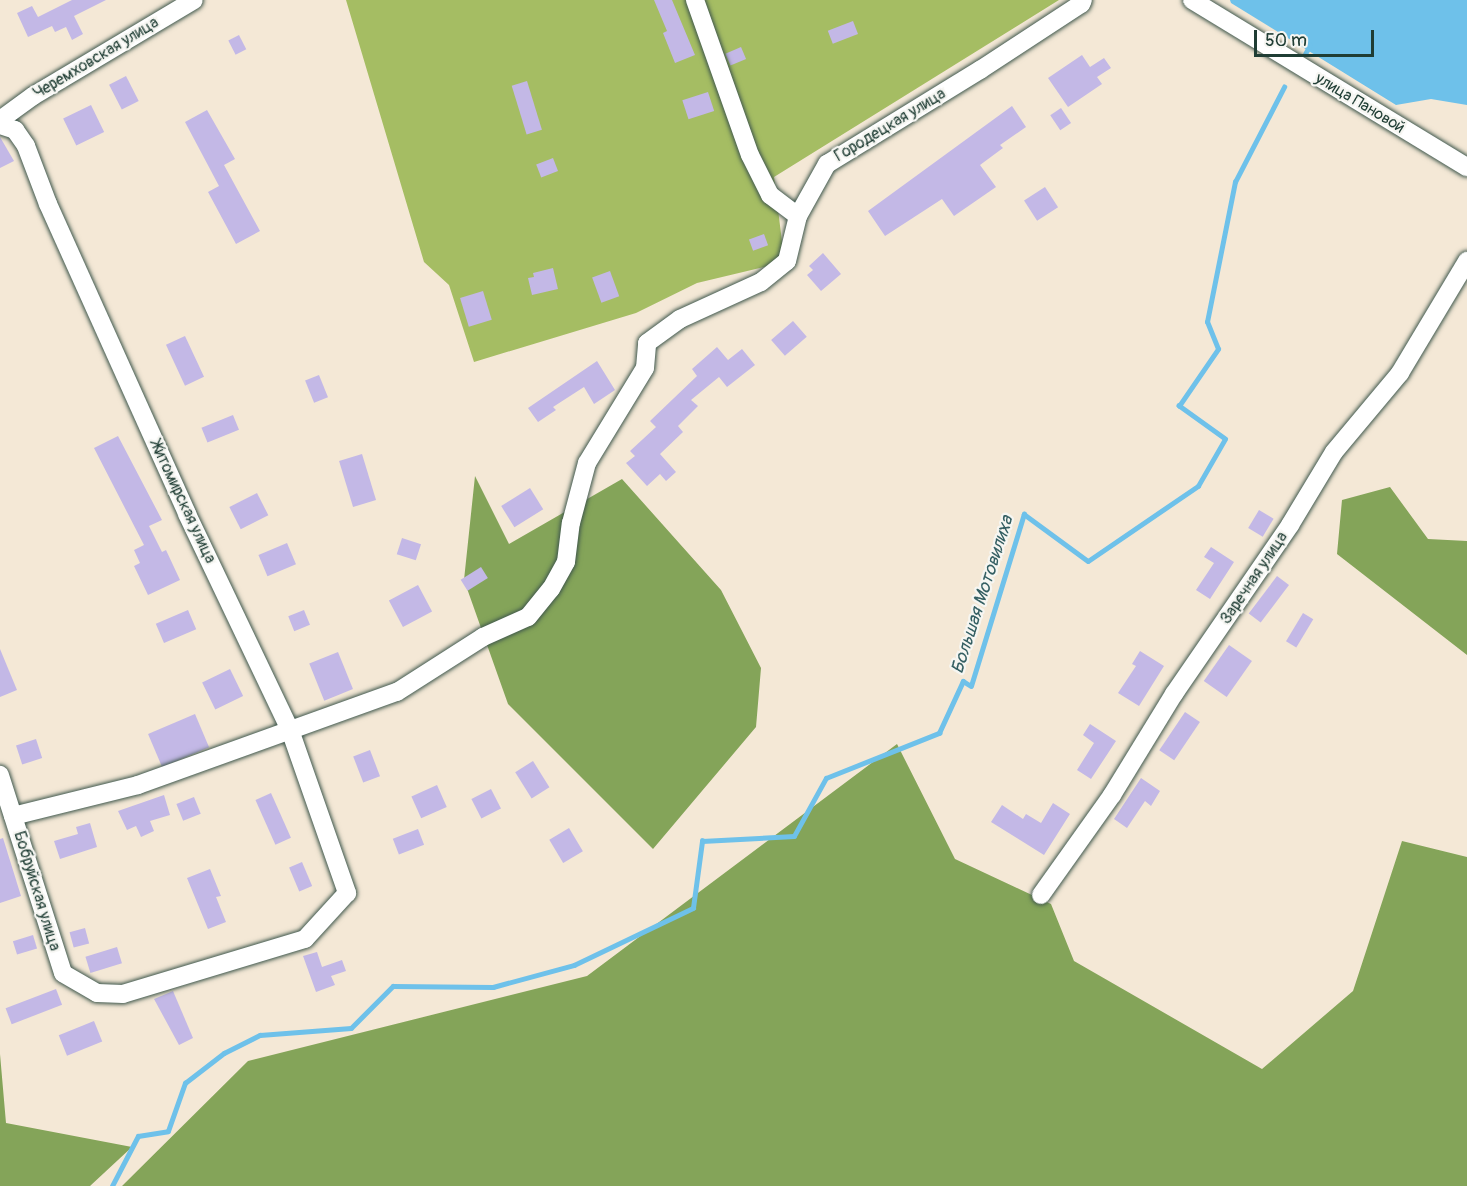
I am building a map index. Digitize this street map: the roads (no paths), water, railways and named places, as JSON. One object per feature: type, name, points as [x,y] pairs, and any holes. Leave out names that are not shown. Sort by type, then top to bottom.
[{"type":"street","name":"Черемховская улица","points":[[0,120],[33,96],[194,0]]},
{"type":"street","points":[[694,0],[750,155],[770,195],[798,216]]},
{"type":"street","name":"Городецкая улица","points":[[290,730],[397,692],[483,637],[528,617],[551,589],[566,562],[572,523],[587,463],[645,368],[647,342],[680,319],[761,282],[788,261],[798,216],[826,164],[980,70],[1081,4],[1083,0]]},
{"type":"street","name":"улица Пановой","points":[[1192,0],[1467,167]]},
{"type":"street","name":"Житомирская улица","points":[[0,125],[15,130],[26,146],[48,204],[188,514],[290,730],[347,893],[305,939],[133,991],[97,993],[63,973]]},
{"type":"street","name":"Заречная улица","points":[[1041,895],[1112,795],[1174,694],[1290,525],[1334,452],[1400,373],[1467,261]]},
{"type":"street","points":[[14,816],[138,785],[290,730]]},
{"type":"street","name":"Бобруйская улица","points":[[0,775],[63,973]]},
{"type":"water","points":[[1230,0],[1467,0],[1467,105],[1431,99],[1396,105],[1231,3]]},
{"type":"waterway","name":"Большая Мотовилиха","points":[[1305,54],[1310,45]]},
{"type":"waterway","name":"Большая Мотовилиха","points":[[112,1186],[138,1136],[168,1131],[185,1083],[224,1053],[260,1035],[351,1028],[393,986],[493,987],[574,965],[693,908],[702,841],[794,836],[826,778],[939,733],[963,681],[971,686],[1024,514],[1088,561],[1198,486],[1225,439],[1179,406],[1218,349],[1207,322],[1235,182],[1284,87]]}]
